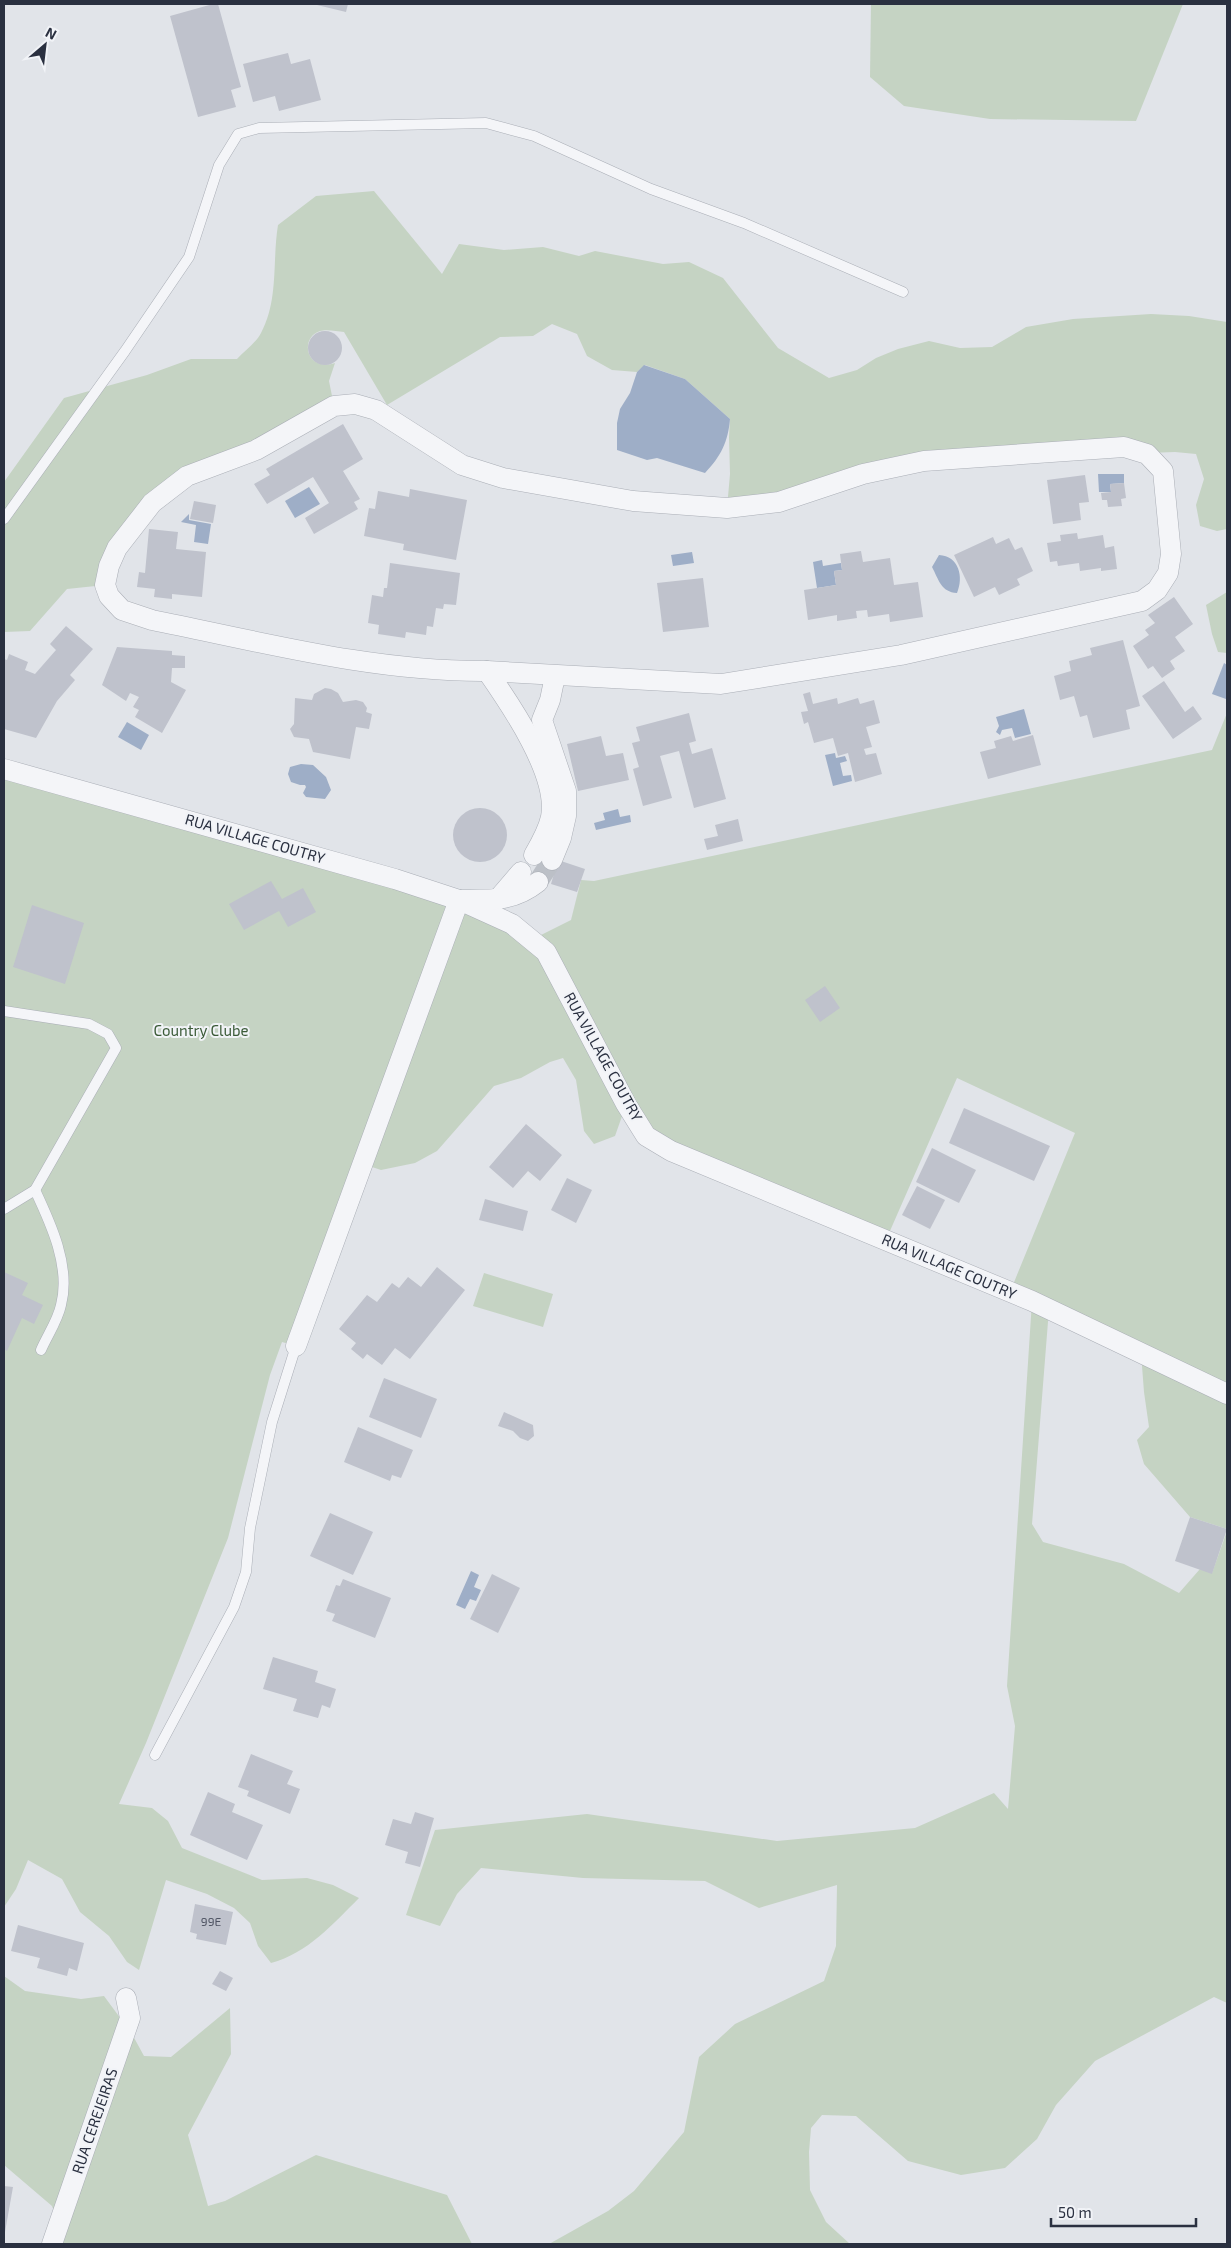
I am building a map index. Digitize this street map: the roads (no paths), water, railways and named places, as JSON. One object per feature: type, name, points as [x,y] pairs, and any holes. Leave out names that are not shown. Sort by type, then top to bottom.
[{"type":"street","points":[[355,404],[376,410],[462,465],[503,478],[634,501],[727,508],[770,503],[819,490],[863,474],[924,461],[1124,447],[1147,454],[1163,471],[1171,554],[1168,573],[1158,590],[1142,601],[901,655],[721,684],[555,676],[487,670],[454,671],[339,658],[152,620],[122,610],[109,596],[106,585],[108,566],[117,548],[152,503],[187,476],[256,450],[334,406],[355,404]]},
{"type":"street","points":[[487,670],[519,718],[543,769],[550,795],[551,815],[543,858],[561,838],[566,816],[566,791],[542,720],[550,700],[555,676]]},
{"type":"street","name":"RUA VILLAGE COUTRY","points":[[4,768],[386,876],[459,900],[512,924],[546,952],[626,1104],[646,1136],[671,1150],[1049,1309],[1227,1394]]},
{"type":"street","points":[[296,1346],[459,900],[497,900],[525,892],[530,877]]},
{"type":"street","name":"RUA CEREJEIRAS","points":[[52,2244],[130,2018],[126,1998]]},
{"type":"lane","points":[[4,519],[125,351],[189,257],[219,165],[238,134],[259,128],[486,123],[534,136],[651,189],[744,224],[903,292]]},
{"type":"lane","points":[[4,1011],[88,1024],[108,1034],[116,1048],[35,1190],[4,1209]]},
{"type":"lane","points":[[35,1190],[51,1225],[65,1281],[61,1306],[40,1350]]},
{"type":"lane","points":[[155,1756],[234,1607],[246,1572],[250,1528],[272,1422],[296,1346]]},
{"type":"water","points":[[644,365],[685,379],[730,419],[728,435],[723,448],[705,473],[657,458],[647,460],[617,450],[617,423],[620,409],[630,393],[637,372]]},
{"type":"water","points":[[1098,474],[1124,474],[1124,483],[1110,484],[1111,492],[1099,492]]},
{"type":"water","points":[[309,487],[320,504],[295,518],[285,501]]},
{"type":"water","points":[[189,514],[189,520],[211,524],[208,544],[194,542],[196,525],[181,522]]},
{"type":"water","points":[[692,552],[694,563],[673,566],[671,555]]},
{"type":"water","points":[[939,555],[951,559],[958,568],[960,580],[957,593],[944,588],[932,567]]},
{"type":"water","points":[[822,560],[823,566],[841,563],[842,570],[834,571],[836,585],[817,588],[813,562]]},
{"type":"water","points":[[1224,663],[1227,665],[1226,699],[1212,694]]},
{"type":"water","points":[[1024,709],[1031,734],[1015,738],[1012,728],[1002,730],[1000,735],[996,732],[999,726],[996,717]]},
{"type":"water","points":[[127,722],[149,735],[141,750],[118,737]]},
{"type":"water","points":[[835,753],[836,758],[845,756],[847,761],[840,763],[843,776],[851,775],[852,781],[833,786],[825,755]]},
{"type":"water","points":[[301,764],[313,765],[326,777],[331,790],[325,799],[306,797],[303,793],[305,785],[291,782],[288,774],[290,767]]},
{"type":"water","points":[[618,809],[620,817],[630,815],[631,822],[596,830],[594,823],[605,820],[603,813]]},
{"type":"water","points":[[471,1571],[479,1575],[474,1587],[481,1590],[476,1601],[470,1599],[465,1609],[456,1605]]},
{"type":"tunnel","points":[[538,882],[552,860]]},
{"type":"park label","name":"Country Clube","points":[[201,1031]]}]
